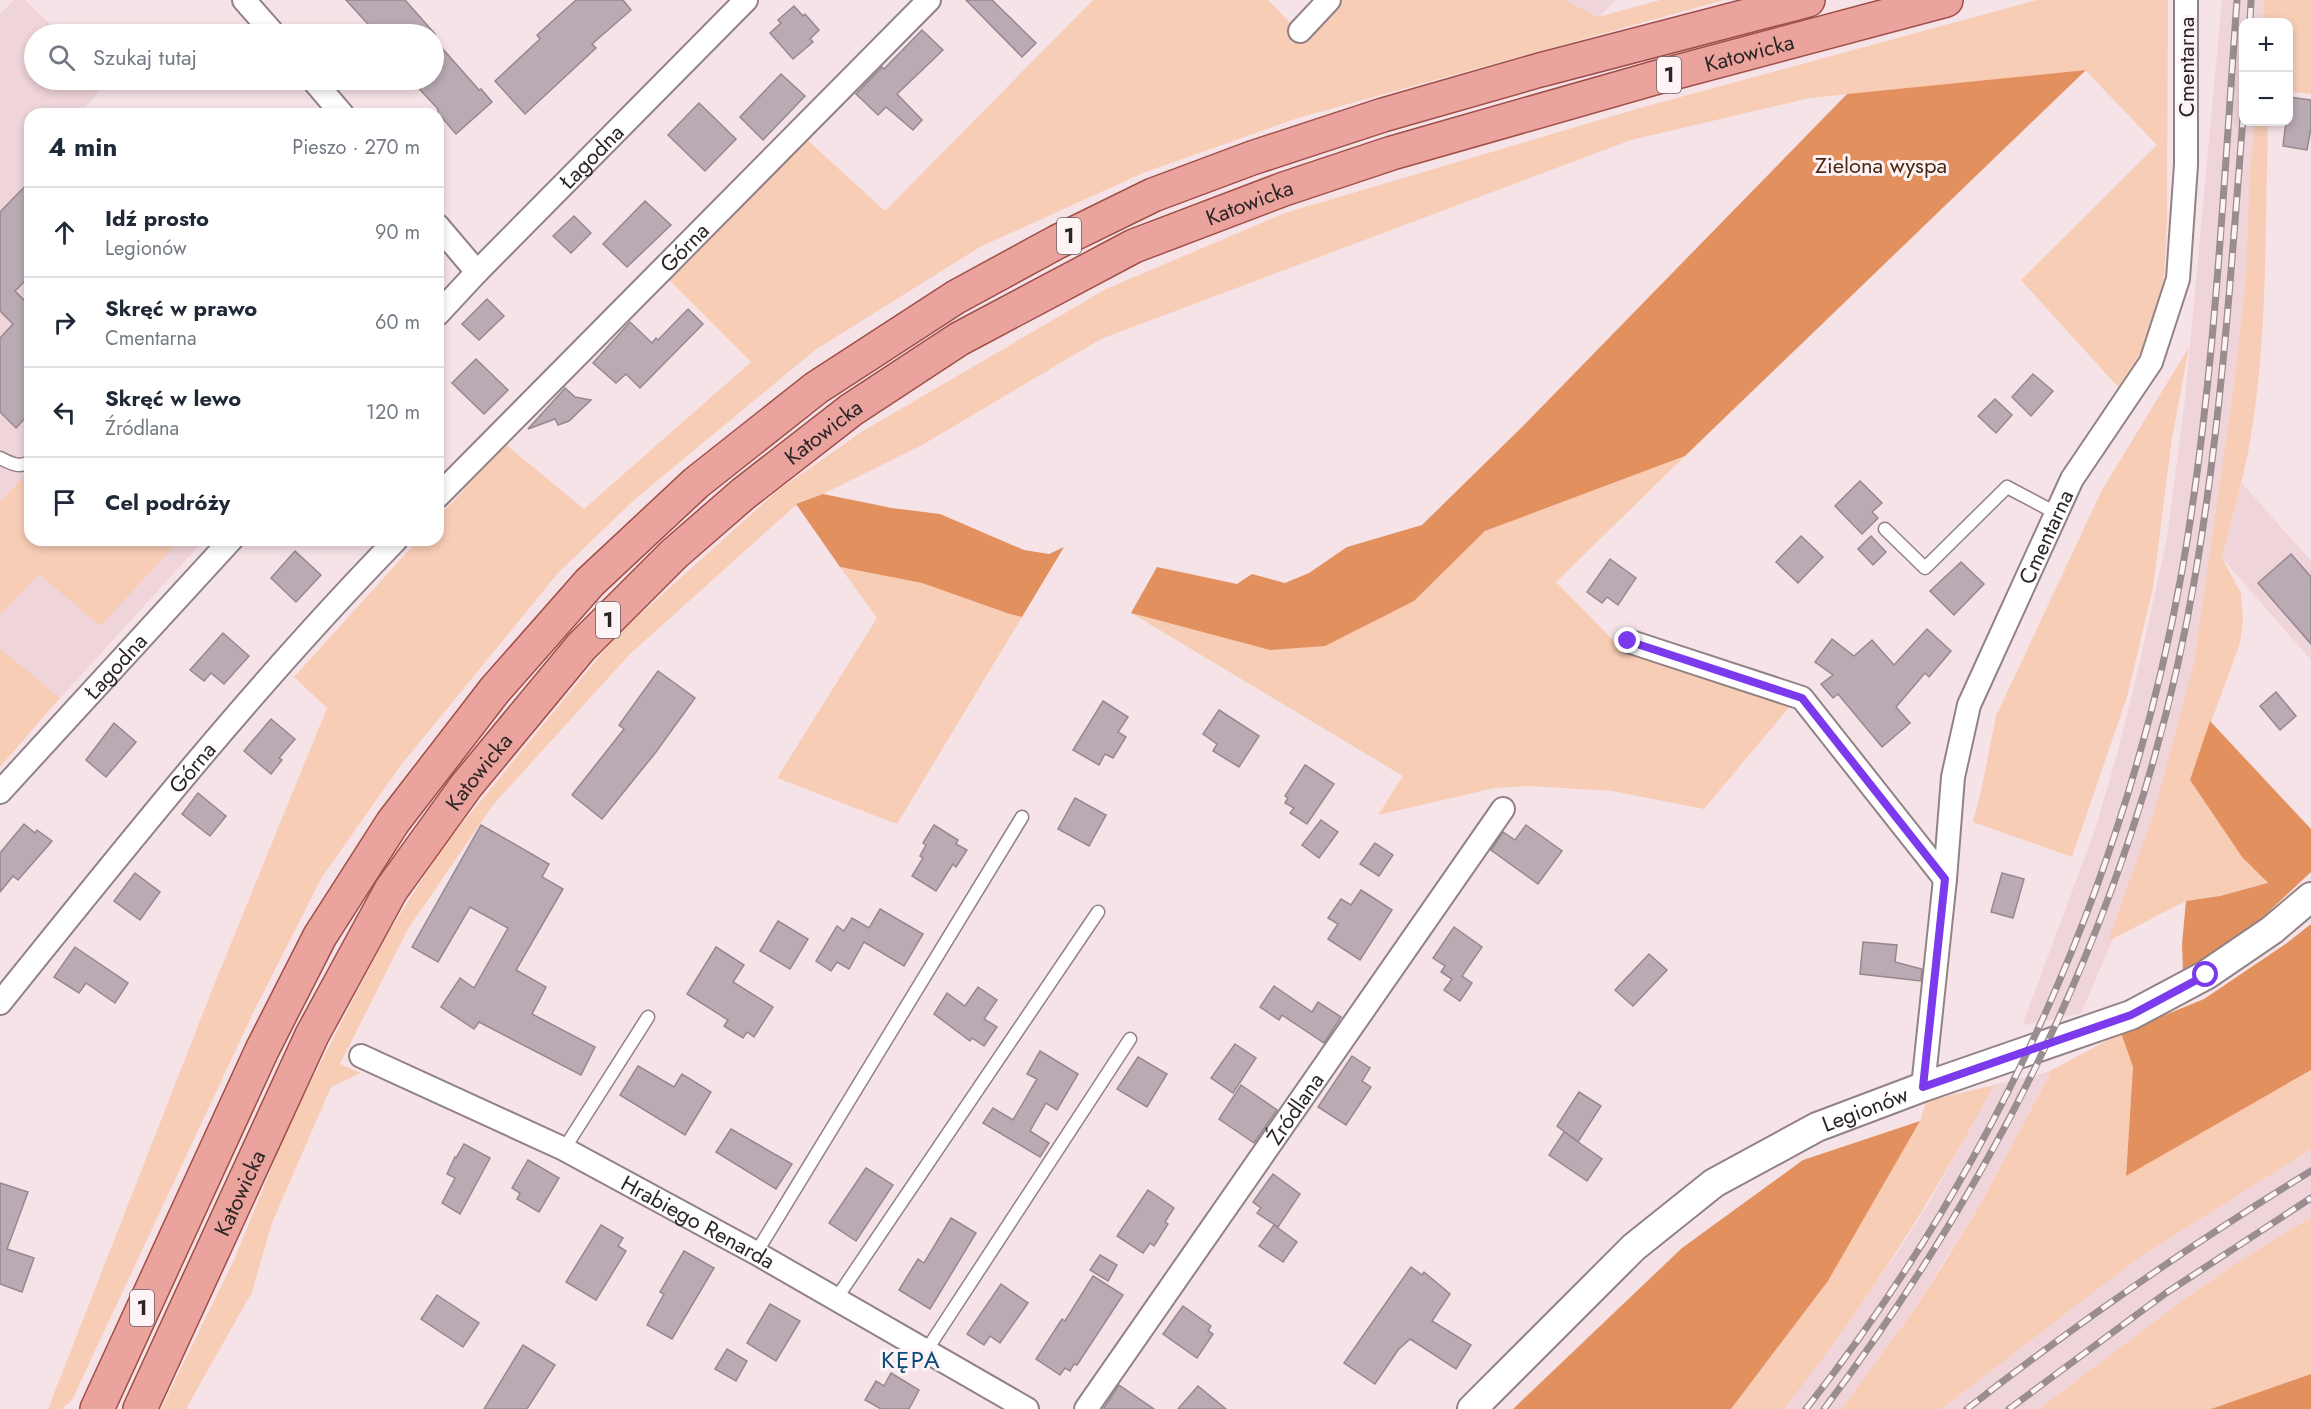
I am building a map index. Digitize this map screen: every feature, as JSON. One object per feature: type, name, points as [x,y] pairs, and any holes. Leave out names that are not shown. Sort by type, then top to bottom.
[{"type":"main road","name":"Katowicka","points":[[97,1409],[262,1050],[320,936],[393,822],[494,691],[590,582],[696,483],[816,388],[956,297],[1058,242],[1153,195],[1252,158],[1383,115],[1540,70],[1808,0]]},
{"type":"main road","name":"Katowicka","points":[[140,1409],[312,1035],[391,890],[466,786],[581,647],[674,554],[743,494],[851,410],[959,339],[1134,246],[1284,189],[1392,153],[1946,0]]},
{"type":"street","points":[[244,0],[265,24]]},
{"type":"street","name":"Łagodna","points":[[444,308],[746,0]]},
{"type":"street","name":"Górna","points":[[444,490],[929,0]]},
{"type":"street","points":[[1300,31],[1329,0]]},
{"type":"street","name":"Cmentarna","points":[[1923,1087],[1945,879],[1953,777],[1969,705],[2072,479],[2151,362],[2178,279],[2186,165],[2186,0]]},
{"type":"street","points":[[322,90],[337,108]]},
{"type":"street","points":[[444,233],[477,272]]},
{"type":"street","name":"Łagodna","points":[[0,792],[226,546]]},
{"type":"street","name":"Górna","points":[[0,1003],[156,809],[339,598],[390,546]]},
{"type":"street","points":[[1628,641],[1802,698],[1945,879]]},
{"type":"street","name":"Źródlana","points":[[1086,1409],[1503,809]]},
{"type":"street","name":"Legionów","points":[[1472,1409],[1634,1247],[1714,1183],[1817,1127],[1923,1087],[2131,1015],[2206,975],[2272,930],[2311,897]]},
{"type":"street","name":"Hrabiego Renarda","points":[[361,1056],[564,1149],[756,1253],[1027,1409]]},
{"type":"lane","points":[[0,458],[15,465],[24,464]]},
{"type":"lane","points":[[1885,529],[1925,568],[2007,487],[2056,513]]},
{"type":"lane","points":[[756,1253],[1022,817]]},
{"type":"lane","points":[[836,1299],[1098,912]]},
{"type":"lane","points":[[564,1149],[648,1017]]},
{"type":"lane","points":[[927,1351],[1130,1039]]},
{"type":"shaded area","points":[[14,0],[25,0],[50,24],[24,24],[24,90],[100,90],[85,108],[24,108],[24,546],[199,546],[60,698],[0,648],[0,14]]},
{"type":"shaded area","points":[[1093,0],[1268,0],[1305,38],[1343,0],[1564,0],[1598,17],[1660,0],[1724,0],[1298,118],[1143,173],[980,247],[815,350],[634,500],[558,573],[401,765],[322,877],[254,1011],[72,1400],[62,1409],[48,1409],[212,990],[327,708],[294,677],[413,546],[444,546],[444,511],[505,444],[584,509],[751,362],[666,277],[804,137],[885,211]]},
{"type":"shaded area","points":[[1564,0],[1616,0],[1598,18]]},
{"type":"shaded area","points":[[2037,0],[2168,0],[2167,221],[2163,299],[2144,349],[2118,387],[2021,280],[2157,145],[2085,70],[1810,98],[1631,140],[1101,339],[922,445],[796,505],[630,654],[493,805],[408,929],[340,1064],[361,1073],[331,1087],[272,1223],[252,1292],[186,1409],[161,1409],[234,1260],[291,1120],[385,938],[442,848],[616,636],[777,491],[863,431],[1106,289],[1285,213],[1640,108]]},
{"type":"shaded area","points":[[2222,0],[2268,0],[2266,18],[2239,18],[2239,126],[2259,126],[2243,330],[2201,634],[2185,703],[2152,823],[2115,934],[2081,1013],[2026,1025],[2023,1023],[2095,830],[2118,751],[2167,538],[2185,399]]},
{"type":"shaded area","points":[[2264,0],[2311,0],[2311,94],[2293,92],[2293,18],[2263,18]]},
{"type":"shaded area","points":[[2255,126],[2268,126],[2265,282],[2256,402],[2247,457],[2222,558],[2241,593],[2243,621],[2240,643],[2190,780],[2242,857],[2268,884],[2220,896],[2186,901],[2108,941],[2154,813],[2194,663],[2234,386],[2246,279],[2250,173]]},
{"type":"shaded area","points":[[2189,347],[2172,438],[2153,588],[2127,697],[2072,857],[1973,822],[1996,716],[2102,490]]},
{"type":"shaded area","points":[[1685,456],[1556,582],[1619,646],[1791,705],[1704,809],[1612,791],[1530,786],[1495,788],[1378,815],[1403,776],[1131,613],[1270,650],[1414,601],[1485,531]]},
{"type":"shaded area","points":[[24,476],[24,546],[174,546],[100,626],[39,574],[0,615],[0,502]]},
{"type":"shaded area","points":[[2242,483],[2311,561],[2311,660],[2222,558]]},
{"type":"shaded area","points":[[840,567],[922,583],[1022,617],[897,824],[777,778],[877,618]]},
{"type":"shaded area","points":[[0,648],[60,698],[0,767]]},
{"type":"shaded area","points":[[2121,1033],[2133,1067],[2126,1175],[2311,1070],[2311,1149],[2140,1257],[1941,1409],[1841,1409],[1909,1317],[1943,1265],[1981,1203],[2050,1074],[2048,1072]]},
{"type":"shaded area","points":[[2048,1072],[2050,1074],[1981,1203],[1909,1317],[1841,1409],[1784,1409],[1837,1339],[1903,1244],[1933,1196],[1994,1085]]},
{"type":"shaded area","points":[[1994,1085],[1896,1252],[1870,1292],[1784,1409],[1731,1409],[1828,1281],[1920,1121],[1926,1101]]},
{"type":"shaded area","points":[[2311,1149],[2311,1217],[2235,1264],[2175,1306],[2039,1409],[1941,1409],[2140,1257]]},
{"type":"shaded area","points":[[2311,1217],[2311,1374],[2211,1409],[2039,1409],[2175,1306],[2235,1264]]},
{"type":"green space","name":"Zielona wyspa","points":[[2086,70],[1685,456],[1485,531],[1414,601],[1325,646],[1270,650],[1131,613],[1157,567],[1237,584],[1252,574],[1285,583],[1309,573],[1347,547],[1422,525],[1522,427],[1847,94]]},
{"type":"green space","points":[[823,494],[892,508],[940,514],[1024,550],[1049,554],[1064,547],[1022,617],[922,583],[840,567],[796,504]]},
{"type":"green space","points":[[2210,721],[2311,829],[2311,872],[2262,918],[2183,975],[2182,944],[2186,901],[2220,896],[2268,883],[2242,857],[2190,780]]},
{"type":"green space","points":[[2311,924],[2311,1070],[2126,1176],[2133,1067],[2121,1033],[2204,999]]},
{"type":"green space","points":[[1920,1121],[1828,1281],[1731,1409],[1513,1409],[1682,1248],[1803,1160]]},
{"type":"green space","points":[[2311,1374],[2311,1409],[2211,1409]]},
{"type":"building","points":[[346,0],[405,0],[426,24],[368,24]]},
{"type":"building","points":[[576,0],[623,0],[631,10],[592,44],[596,48],[525,114],[495,81],[540,39],[537,35]]},
{"type":"building","points":[[966,0],[992,0],[1036,43],[1022,57]]},
{"type":"building","points":[[794,6],[803,16],[805,14],[819,30],[810,39],[813,42],[793,59],[770,33],[781,23],[778,20]]},
{"type":"building","points":[[922,30],[943,50],[897,94],[922,120],[913,130],[886,107],[878,115],[856,94]]},
{"type":"building","points":[[444,50],[492,102],[456,134],[444,120],[444,108],[437,108],[420,90],[444,90]]},
{"type":"building","points":[[781,74],[805,96],[763,140],[740,117]]},
{"type":"building","points":[[2293,98],[2311,100],[2311,128],[2307,150],[2283,146],[2286,126],[2293,126]]},
{"type":"building","points":[[699,103],[736,139],[705,171],[668,135]]},
{"type":"building","points":[[24,187],[24,282],[15,291],[24,300],[24,419],[16,428],[0,412],[0,338],[13,324],[0,311],[0,212]]},
{"type":"building","points":[[645,201],[671,225],[627,267],[603,244]]},
{"type":"building","points":[[574,216],[591,233],[571,253],[553,236]]},
{"type":"building","points":[[487,299],[504,316],[479,340],[462,324]]},
{"type":"building","points":[[688,309],[703,324],[640,388],[626,374],[616,383],[593,363],[630,322],[652,343],[656,338],[658,340]]},
{"type":"building","points":[[476,359],[508,390],[484,414],[452,383]]},
{"type":"building","points":[[2033,374],[2053,391],[2031,416],[2012,397]]},
{"type":"building","points":[[565,388],[575,397],[591,400],[569,421],[558,425],[555,419],[528,429]]},
{"type":"building","points":[[1995,399],[2012,415],[1996,433],[1978,416]]},
{"type":"building","points":[[1860,481],[1882,503],[1872,512],[1878,518],[1862,534],[1835,506]]},
{"type":"building","points":[[1801,536],[1823,557],[1798,583],[1776,562]]},
{"type":"building","points":[[1871,536],[1886,552],[1873,565],[1858,549]]},
{"type":"building","points":[[295,551],[321,575],[296,602],[271,578]]},
{"type":"building","points":[[2291,554],[2311,577],[2311,644],[2258,583]]},
{"type":"building","points":[[1610,559],[1636,578],[1618,605],[1607,597],[1602,603],[1587,592]]},
{"type":"building","points":[[1961,562],[1984,584],[1954,615],[1930,591]]},
{"type":"building","points":[[1927,629],[1951,651],[1929,677],[1925,673],[1896,707],[1910,723],[1882,747],[1838,694],[1833,698],[1821,684],[1833,675],[1815,662],[1832,639],[1854,656],[1872,640],[1894,665]]},
{"type":"building","points":[[223,633],[249,656],[224,684],[211,673],[204,681],[190,670]]},
{"type":"building","points":[[658,671],[695,698],[656,752],[602,819],[572,795],[624,729],[619,725]]},
{"type":"building","points":[[2276,692],[2296,716],[2280,730],[2260,706]]},
{"type":"building","points":[[1103,701],[1128,717],[1118,732],[1126,737],[1113,758],[1105,754],[1099,765],[1073,750]]},
{"type":"building","points":[[1219,710],[1259,736],[1239,767],[1213,751],[1217,744],[1203,734]]},
{"type":"building","points":[[271,719],[295,739],[279,758],[282,760],[271,774],[244,751]]},
{"type":"building","points":[[114,723],[136,742],[106,777],[86,760]]},
{"type":"building","points":[[1305,765],[1334,784],[1307,824],[1290,813],[1294,808],[1285,803],[1288,798],[1285,796]]},
{"type":"building","points":[[198,793],[226,816],[210,836],[182,814]]},
{"type":"building","points":[[1075,798],[1106,815],[1089,846],[1058,829]]},
{"type":"building","points":[[1321,820],[1338,832],[1319,858],[1302,845]]},
{"type":"building","points":[[24,824],[35,833],[37,830],[52,841],[18,880],[13,876],[0,892],[0,853]]},
{"type":"building","points":[[481,825],[549,864],[542,877],[563,889],[516,970],[546,987],[532,1014],[595,1047],[581,1075],[479,1022],[474,1029],[441,1007],[460,978],[474,988],[508,928],[470,907],[438,962],[412,947]]},
{"type":"building","points":[[934,825],[958,840],[956,844],[967,850],[956,867],[953,864],[936,891],[912,876],[923,858],[920,856],[926,845],[923,843]]},
{"type":"building","points":[[1526,825],[1562,851],[1538,884],[1491,850],[1503,832],[1515,840]]},
{"type":"building","points":[[1375,843],[1393,855],[1379,876],[1360,864]]},
{"type":"building","points":[[135,873],[160,892],[140,920],[114,901]]},
{"type":"building","points":[[2002,873],[2024,879],[2013,918],[1991,912]]},
{"type":"building","points":[[1361,890],[1392,910],[1360,960],[1328,939],[1338,924],[1328,918],[1341,899],[1351,905]]},
{"type":"building","points":[[880,909],[923,934],[904,966],[864,942],[849,969],[837,962],[831,971],[816,961],[837,926],[844,931],[852,918],[869,928]]},
{"type":"building","points":[[778,921],[808,939],[790,969],[760,951]]},
{"type":"building","points":[[1454,927],[1482,947],[1462,976],[1472,983],[1460,1001],[1444,990],[1452,979],[1441,972],[1445,966],[1433,958]]},
{"type":"building","points":[[1863,942],[1897,945],[1895,962],[1922,969],[1921,981],[1860,974]]},
{"type":"building","points":[[75,947],[128,983],[115,1003],[86,983],[79,993],[54,977]]},
{"type":"building","points":[[716,947],[744,965],[733,982],[773,1007],[754,1037],[747,1032],[743,1038],[724,1026],[728,1020],[687,994]]},
{"type":"building","points":[[1649,954],[1667,970],[1633,1006],[1615,990]]},
{"type":"building","points":[[1274,986],[1312,1012],[1318,1002],[1341,1017],[1324,1043],[1282,1015],[1279,1020],[1260,1007]]},
{"type":"building","points":[[978,987],[997,1000],[984,1019],[997,1027],[984,1046],[972,1038],[970,1041],[934,1014],[947,993],[965,1006]]},
{"type":"building","points":[[1235,1044],[1256,1058],[1233,1093],[1211,1078]]},
{"type":"building","points":[[1040,1051],[1078,1074],[1057,1110],[1046,1103],[1030,1131],[1049,1143],[1040,1157],[983,1123],[993,1108],[1013,1120],[1037,1079],[1027,1074]]},
{"type":"building","points":[[1352,1056],[1370,1068],[1362,1081],[1371,1087],[1346,1125],[1318,1107]]},
{"type":"building","points":[[1138,1057],[1167,1074],[1147,1107],[1117,1089]]},
{"type":"building","points":[[638,1066],[674,1087],[682,1074],[711,1092],[685,1135],[620,1095]]},
{"type":"building","points":[[1241,1085],[1277,1110],[1254,1143],[1219,1119]]},
{"type":"building","points":[[1579,1092],[1601,1106],[1578,1142],[1557,1126]]},
{"type":"building","points":[[731,1129],[792,1164],[776,1189],[716,1152]]},
{"type":"building","points":[[1564,1132],[1602,1159],[1587,1181],[1549,1155]]},
{"type":"building","points":[[464,1144],[490,1158],[460,1214],[442,1203],[455,1178],[447,1174]]},
{"type":"building","points":[[528,1160],[559,1178],[539,1212],[517,1199],[520,1193],[512,1188]]},
{"type":"building","points":[[866,1168],[893,1185],[856,1241],[829,1223]]},
{"type":"building","points":[[1273,1174],[1300,1194],[1278,1227],[1257,1213],[1261,1208],[1253,1202]]},
{"type":"building","points":[[0,1183],[28,1192],[7,1249],[34,1258],[22,1292],[0,1284]]},
{"type":"building","points":[[1148,1190],[1174,1208],[1165,1222],[1168,1224],[1154,1246],[1150,1243],[1143,1253],[1117,1236]]},
{"type":"building","points":[[951,1218],[976,1233],[930,1309],[899,1290],[918,1259],[924,1263]]},
{"type":"building","points":[[601,1225],[623,1238],[618,1246],[626,1251],[596,1300],[566,1282]]},
{"type":"building","points":[[1274,1225],[1297,1242],[1283,1262],[1259,1246]]},
{"type":"building","points":[[684,1251],[714,1268],[672,1339],[647,1325],[664,1294],[660,1292]]},
{"type":"building","points":[[1100,1255],[1117,1265],[1108,1281],[1090,1270]]},
{"type":"building","points":[[1411,1267],[1422,1275],[1424,1272],[1450,1294],[1432,1321],[1471,1345],[1456,1369],[1410,1339],[1398,1350],[1375,1384],[1344,1363]]},
{"type":"building","points":[[1093,1276],[1123,1295],[1077,1365],[1074,1364],[1070,1371],[1065,1368],[1060,1375],[1036,1359],[1062,1319],[1065,1321]]},
{"type":"building","points":[[1001,1284],[1028,1303],[1000,1343],[990,1336],[984,1345],[967,1334]]},
{"type":"building","points":[[437,1295],[479,1323],[463,1347],[421,1319]]},
{"type":"building","points":[[770,1304],[800,1321],[776,1361],[747,1343]]},
{"type":"building","points":[[1183,1306],[1211,1326],[1208,1331],[1213,1334],[1197,1358],[1163,1334]]},
{"type":"building","points":[[523,1345],[555,1365],[527,1409],[484,1409]]},
{"type":"building","points":[[727,1349],[747,1361],[736,1381],[715,1369]]},
{"type":"building","points":[[891,1373],[919,1390],[909,1409],[881,1409],[865,1400],[876,1381],[884,1386]]},
{"type":"building","points":[[1119,1385],[1154,1409],[1103,1409]]},
{"type":"building","points":[[1198,1386],[1226,1409],[1178,1409]]},
{"type":"railway","points":[[1806,1409],[1875,1315],[1938,1218],[1995,1117],[2045,1013],[2089,906],[2127,796],[2158,685],[2182,571],[2203,429],[2217,286],[2237,0]]},
{"type":"railway","points":[[2250,18],[2251,0]]},
{"type":"railway","points":[[1824,1409],[1892,1314],[1955,1216],[2011,1116],[2061,1013],[2105,907],[2143,798],[2173,686],[2205,513],[2225,338],[2242,126]]},
{"type":"railway","points":[[1967,1409],[2136,1285],[2311,1171]]},
{"type":"railway","points":[[2009,1409],[2166,1293],[2311,1198]]},
{"type":"district","name":"KĘPA","points":[[911,1360]]},
{"type":"route","points":[[1628,641],[1802,698],[1945,879],[1923,1087],[2131,1015],[2206,975]]}]
